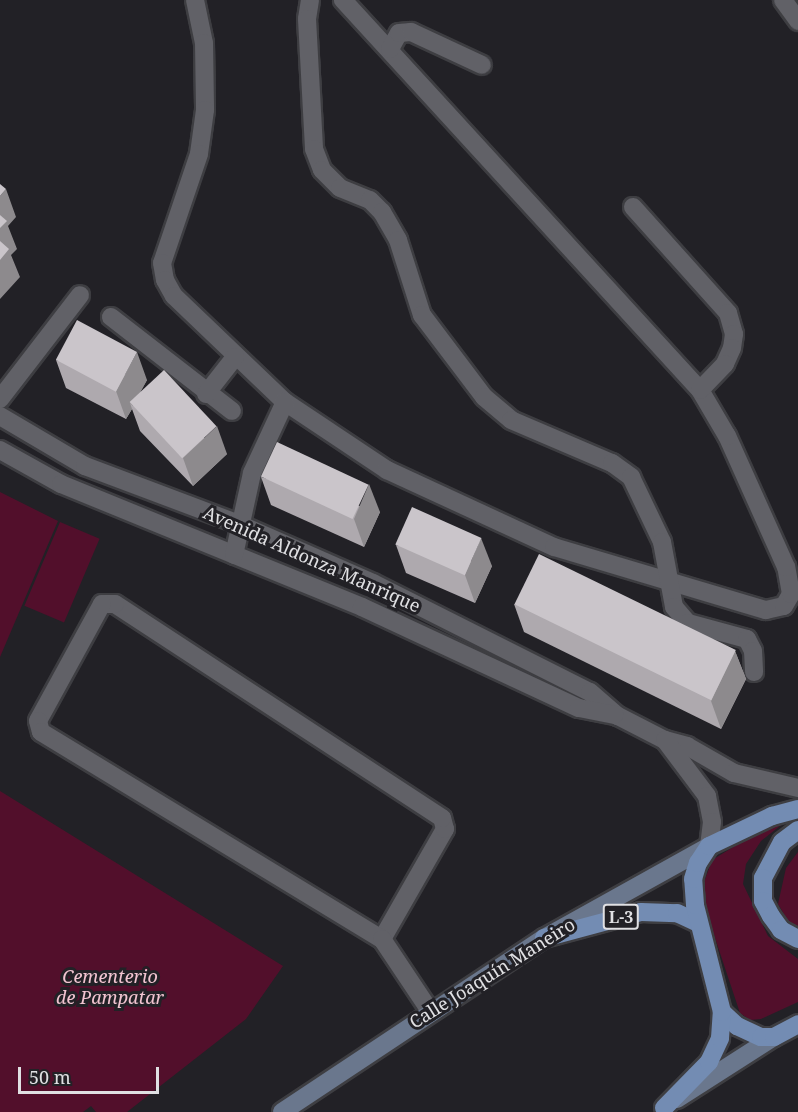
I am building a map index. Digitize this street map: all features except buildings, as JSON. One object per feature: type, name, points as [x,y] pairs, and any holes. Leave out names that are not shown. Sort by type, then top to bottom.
[{"type":"main road","name":"L-3","points":[[709,846],[772,816],[798,809]]},
{"type":"main road","points":[[798,830],[782,843],[763,878],[763,901],[771,916],[781,930],[798,939]]},
{"type":"main road","points":[[661,1110],[709,1062],[720,1038],[722,1012],[698,923],[693,879],[709,846]]},
{"type":"main road","name":"L-3","points":[[544,938],[641,912],[677,913],[698,923]]},
{"type":"main road","points":[[722,1012],[749,1032],[774,1037],[798,1024]]},
{"type":"street","points":[[195,0],[206,65],[205,110],[199,154],[170,231],[163,272],[174,296],[235,357],[285,402],[387,470],[554,547],[766,610],[779,610],[790,594],[779,551],[720,420],[700,390],[343,0]]},
{"type":"street","points":[[310,0],[307,19],[314,149],[322,170],[340,189],[370,200],[382,212],[398,240],[422,315],[484,397],[511,420],[612,463],[631,477],[662,542],[674,607],[688,623],[747,639],[753,651],[754,672]]},
{"type":"street","points":[[783,0],[798,21]]},
{"type":"street","points":[[390,49],[399,33],[411,32],[482,65]]},
{"type":"street","points":[[633,207],[728,313],[734,334],[732,348],[725,364],[700,390]]},
{"type":"street","points":[[0,399],[80,295]]},
{"type":"street","points":[[111,317],[206,394],[232,411]]},
{"type":"street","points":[[206,394],[235,357]]},
{"type":"street","points":[[234,555],[239,524],[264,441],[285,402]]},
{"type":"street","name":"Avenida Aldonza Manrique","points":[[0,416],[85,466],[239,524],[374,583],[590,692],[618,716],[665,740],[687,746],[734,772],[798,788]]},
{"type":"street","name":"Avenida Aldonza Manrique","points":[[0,450],[61,484],[362,607],[579,708],[618,716]]},
{"type":"street","points":[[382,939],[445,828],[442,818],[115,604],[102,604],[38,721],[41,732],[382,939],[430,1011]]},
{"type":"street","name":"Avenida Aldonza Manrique","points":[[665,740],[707,796],[712,822],[709,846]]},
{"type":"street","name":"Calle Joaquín Maneiro","points":[[282,1112],[430,1011],[544,938],[709,846]]},
{"type":"street","points":[[661,1110],[774,1037]]},
{"type":"green space","points":[[0,492],[58,521],[0,657]]},
{"type":"green space","points":[[60,522],[100,539],[64,623],[24,606]]},
{"type":"green space","name":"Cementerio de Pampatar","points":[[0,791],[283,966],[246,1019],[127,1112],[96,1112],[91,1106],[83,1112],[0,1112]]},
{"type":"green space","points":[[791,817],[761,841],[746,864],[743,884],[768,936],[798,959],[798,1002],[761,1019],[750,1020],[740,1013],[700,893],[712,860],[753,835]]},
{"type":"green space","points":[[798,852],[798,928],[788,921],[778,904],[786,868]]}]
